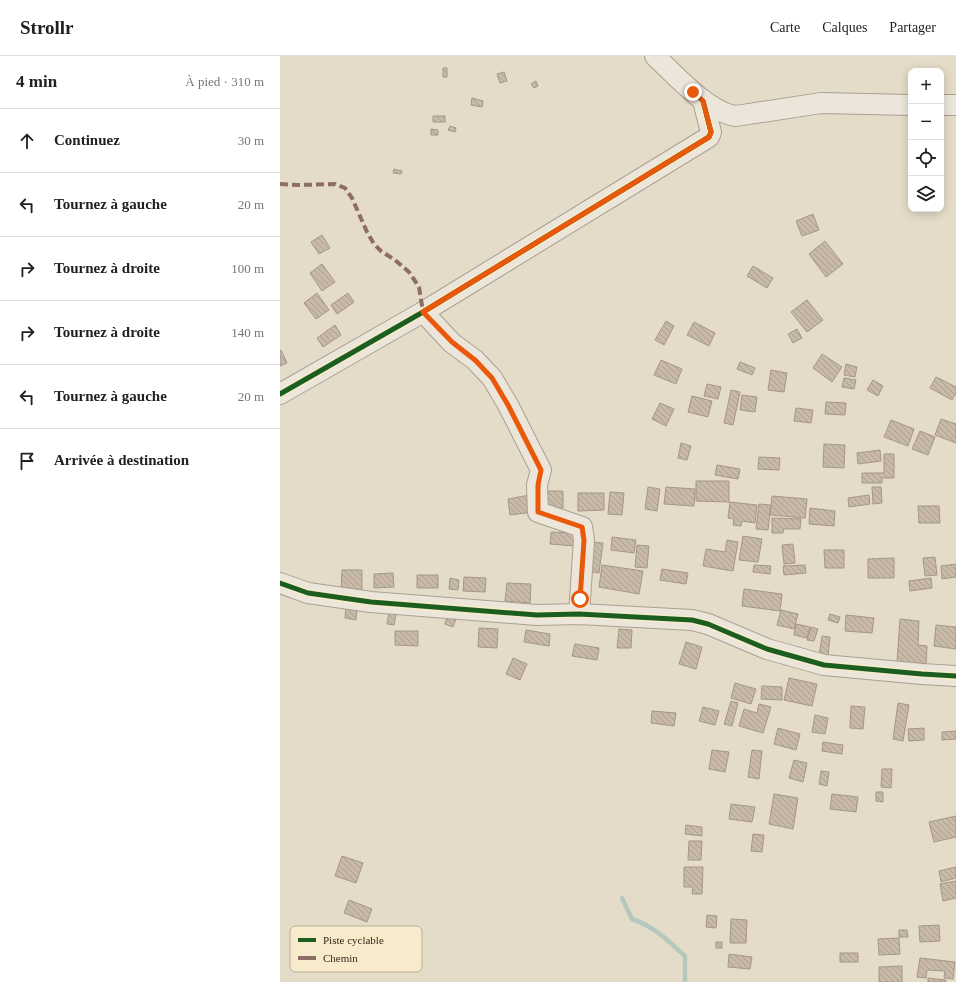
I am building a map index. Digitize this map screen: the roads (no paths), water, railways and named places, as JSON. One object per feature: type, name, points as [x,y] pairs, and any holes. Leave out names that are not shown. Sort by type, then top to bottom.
[{"type":"street","points":[[655,56],[703,101],[729,115],[736,116],[821,103],[908,105]]},
{"type":"street","points":[[280,394],[423,312],[709,137],[711,132],[703,101]]},
{"type":"street","points":[[944,105],[956,105]]},
{"type":"street","points":[[423,312],[452,342],[475,360],[492,378],[508,405],[541,470],[538,485],[538,512],[582,527],[584,540],[579,614]]},
{"type":"street","points":[[280,582],[308,593],[371,602],[537,615],[579,614],[692,620],[708,624],[768,649],[824,665],[956,676]]},
{"type":"waterway","points":[[622,898],[632,919],[654,930],[685,956],[685,982]]}]
